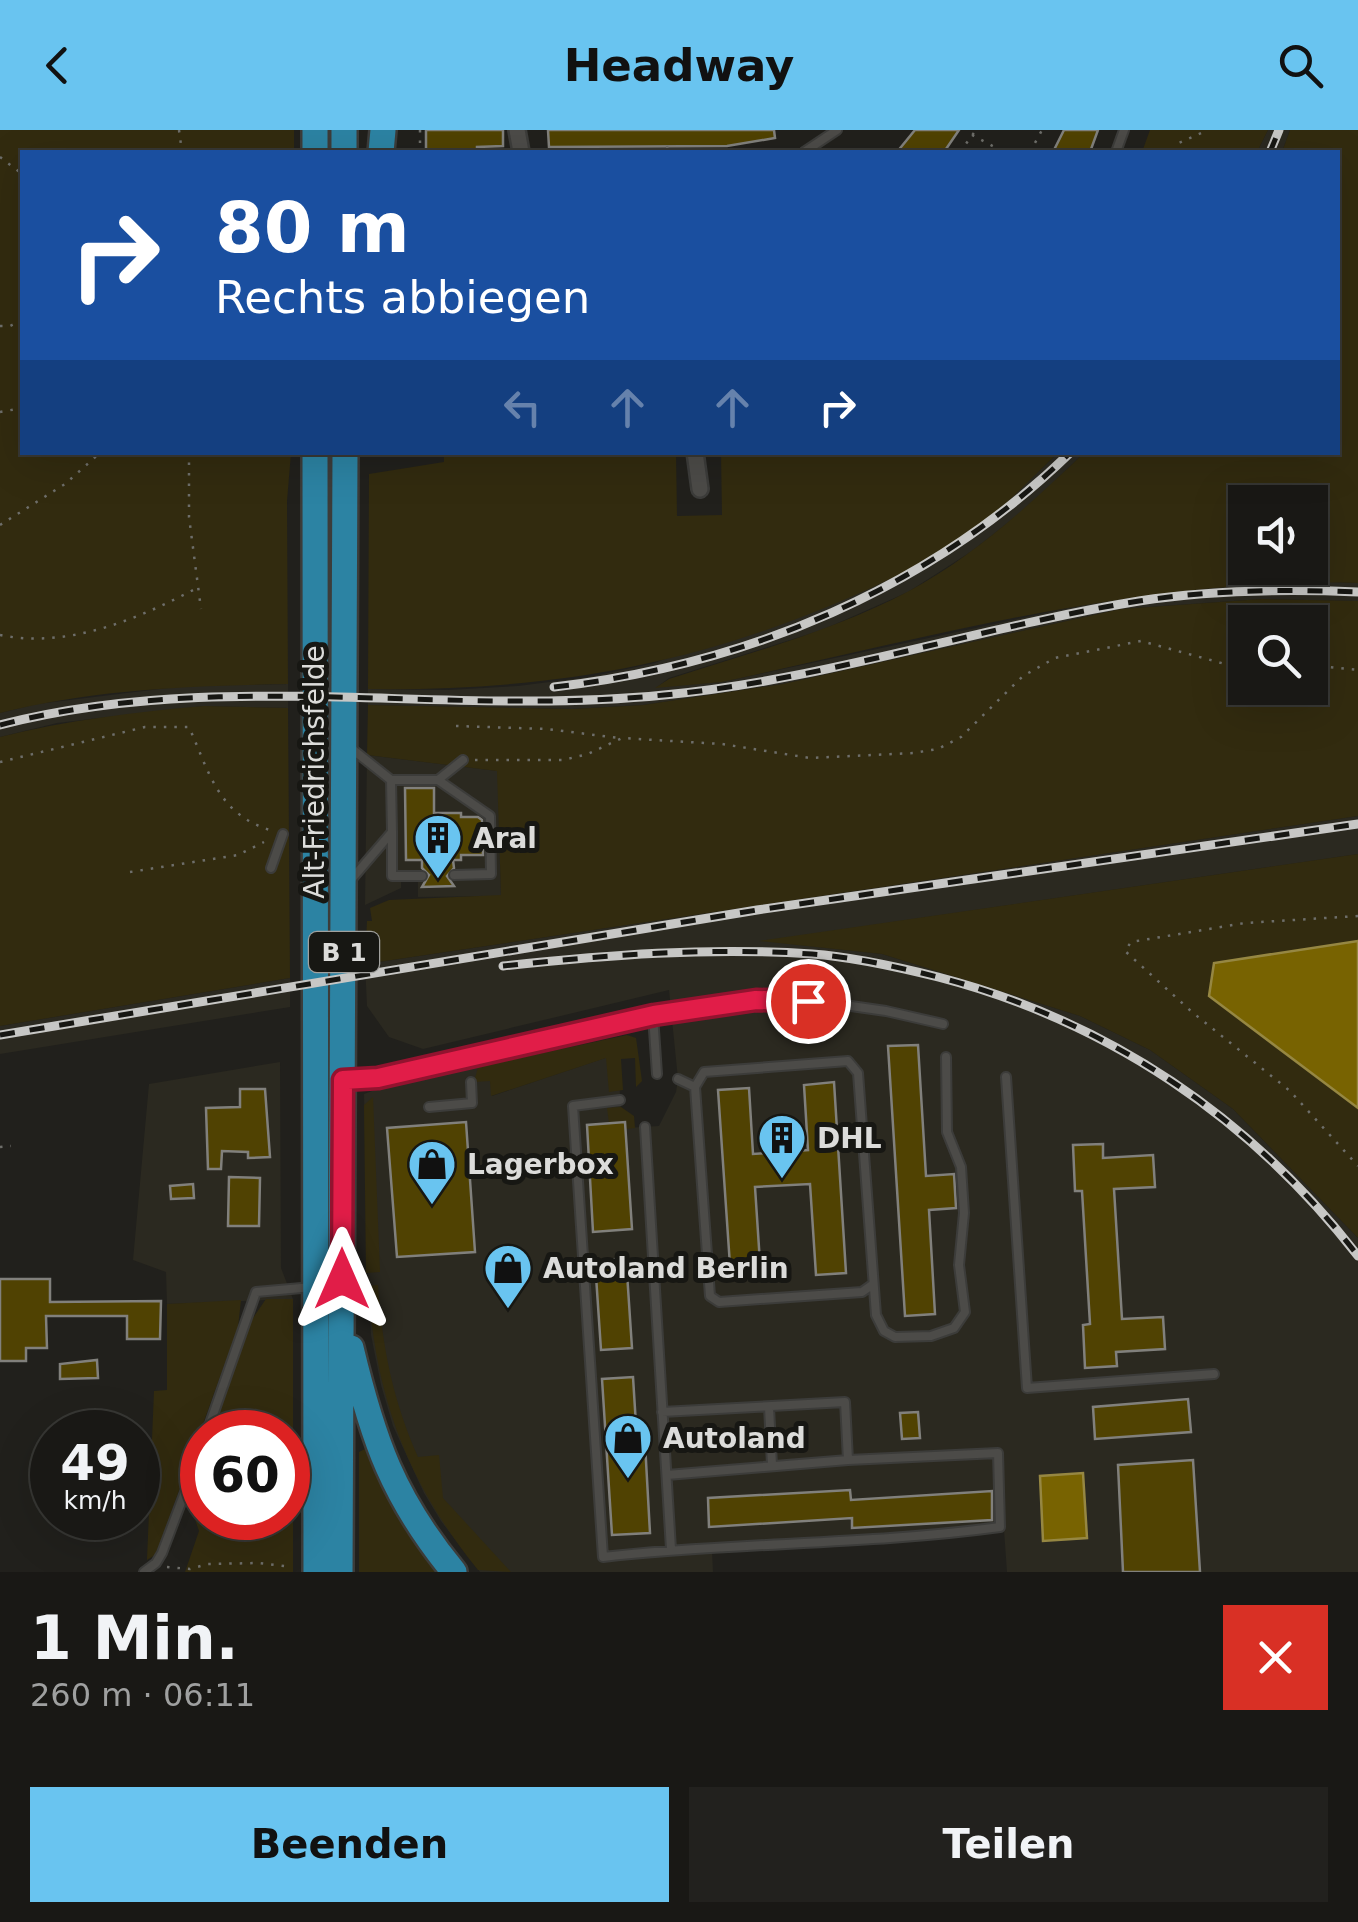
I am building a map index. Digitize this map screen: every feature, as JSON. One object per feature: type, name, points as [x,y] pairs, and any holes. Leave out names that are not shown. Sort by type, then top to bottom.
[{"type":"main road","name":"Alt-Friedrichsfelde","points":[[308,1568],[315,1287],[307,833],[315,684],[315,455]]},
{"type":"main road","name":"Alt-Friedrichsfelde","points":[[340,1572],[345,455]]},
{"type":"main road","points":[[341,1309],[377,1446],[398,1494],[424,1536],[454,1572]]},
{"type":"street","points":[[694,455],[700,489]]},
{"type":"lane","points":[[807,150],[837,130]]},
{"type":"lane","points":[[344,743],[391,780],[438,780],[490,816],[491,874],[454,876]]},
{"type":"lane","points":[[438,780],[463,760]]},
{"type":"lane","points":[[391,780],[392,876],[422,876]]},
{"type":"lane","points":[[344,889],[392,832]]},
{"type":"lane","points":[[271,868],[283,834]]},
{"type":"lane","points":[[343,1080],[378,1078],[654,1015],[756,1000],[886,1010],[943,1024]]},
{"type":"lane","points":[[654,1015],[657,1074]]},
{"type":"lane","points":[[872,1285],[862,1292],[719,1302],[710,1296],[695,1087],[704,1072],[848,1061],[858,1073],[876,1315],[884,1331],[896,1338],[931,1336],[954,1328],[964,1312],[958,1265],[964,1212],[961,1167],[947,1132],[946,1057]]},
{"type":"lane","points":[[1006,1077],[1027,1388],[1214,1374]]},
{"type":"lane","points":[[678,1079],[695,1087]]},
{"type":"lane","points":[[428,1107],[472,1103],[470,1082]]},
{"type":"lane","points":[[620,1100],[572,1106],[603,1557],[671,1549],[900,1539],[1000,1528],[998,1453],[772,1465],[667,1475]]},
{"type":"lane","points":[[645,1127],[671,1549]]},
{"type":"lane","points":[[216,1410],[256,1292],[315,1287]]},
{"type":"lane","points":[[662,1412],[845,1402],[848,1460]]},
{"type":"lane","points":[[769,1408],[772,1465]]},
{"type":"lane","points":[[144,1572],[156,1563],[180,1512]]},
{"type":"path","points":[[961,150],[976,130]]},
{"type":"path","points":[[1176,150],[1178,143],[1208,130]]},
{"type":"path","points":[[972,135],[1000,150]]},
{"type":"path","points":[[722,144],[722,150]]},
{"type":"path","points":[[0,525],[66,484],[98,455]]},
{"type":"path","points":[[190,455],[189,517],[200,610]]},
{"type":"path","points":[[0,635],[56,639],[146,614],[197,588]]},
{"type":"path","points":[[456,726],[547,729],[722,744],[810,758],[913,752],[938,749],[961,737],[1023,676],[1055,658],[1141,641],[1228,664]]},
{"type":"path","points":[[1328,667],[1358,670]]},
{"type":"path","points":[[0,762],[145,727],[189,728],[212,781],[231,810],[253,825],[283,834]]},
{"type":"path","points":[[463,760],[563,760],[588,754],[622,738]]},
{"type":"path","points":[[130,872],[238,855],[248,850]]},
{"type":"path","points":[[1358,916],[1246,923],[1131,942],[1125,951],[1192,1012],[1290,1091],[1358,1166]]},
{"type":"path","points":[[0,1148],[11,1146]]},
{"type":"path","points":[[156,1563],[172,1569],[259,1563],[308,1568]]},
{"type":"shaded area","points":[[0,130],[294,130],[294,150],[20,150],[20,455],[291,455],[287,501],[288,684],[107,694],[0,713]]},
{"type":"shaded area","points":[[1150,130],[1268,130],[1258,150],[1143,150]]},
{"type":"shaded area","points":[[1268,130],[1290,130],[1283,150],[1258,150]]},
{"type":"shaded area","points":[[1290,130],[1358,130],[1358,583],[1328,583],[1328,485],[1228,485],[1228,585],[1264,585],[1197,590],[1037,613],[722,682],[655,688],[669,679],[821,630],[880,605],[933,577],[979,545],[1082,455],[1340,455],[1340,150],[1283,150]]},
{"type":"shaded area","points":[[444,455],[676,455],[677,516],[722,515],[721,455],[1056,455],[990,517],[944,549],[867,590],[770,629],[658,661],[545,681],[368,689],[369,474],[444,462]]},
{"type":"shaded area","points":[[1056,455],[1082,455],[1028,507],[972,551],[908,592],[822,630],[669,678],[657,687],[722,682],[1121,597],[1238,585],[1358,583],[1358,601],[1262,599],[1121,609],[783,684],[643,705],[573,709],[368,705],[368,689],[518,686],[655,663],[982,524]]},
{"type":"shaded area","points":[[326,599],[332,599],[333,1431],[327,1431]]},
{"type":"shaded area","points":[[1262,599],[1358,601],[1358,816],[365,964],[367,921],[372,921],[370,908],[389,900],[501,895],[497,771],[367,755],[368,705],[573,709],[643,705],[783,684],[1121,609]]},
{"type":"shaded area","points":[[288,684],[288,708],[204,706],[57,723],[0,737],[0,713],[37,704],[184,686]]},
{"type":"shaded area","points":[[204,706],[288,708],[290,978],[0,1026],[0,737],[102,717]]},
{"type":"shaded area","points":[[367,755],[498,771],[501,896],[418,897],[418,880],[401,881],[401,888],[365,905]]},
{"type":"shaded area","points":[[1358,816],[1358,854],[764,941],[882,954],[1080,1016],[1150,1050],[1233,1109],[1358,1238],[1358,1572],[1007,1572],[1004,1530],[712,1551],[713,1572],[480,1572],[424,1493],[393,1426],[381,1385],[371,1335],[368,1286],[364,1094],[399,1081],[488,1059],[492,1096],[617,1054],[625,1128],[659,1126],[676,1092],[678,1079],[669,990],[423,1049],[389,1037],[367,1006],[365,964]]},
{"type":"shaded area","points":[[1358,854],[1358,941],[1214,963],[1358,1108],[1358,1238],[1233,1109],[1150,1050],[1080,1016],[882,954],[759,941]]},
{"type":"shaded area","points":[[1358,941],[1358,1108],[1209,996],[1214,963]]},
{"type":"shaded area","points":[[290,978],[290,1007],[0,1054],[0,1026]]},
{"type":"shaded area","points":[[627,1035],[636,1038],[642,1081],[636,1087],[635,1058],[621,1059],[623,1090],[609,1092],[606,1058],[491,1096],[490,1081],[474,1082],[478,1067]]},
{"type":"shaded area","points":[[280,1062],[281,1268],[293,1299],[167,1304],[166,1272],[133,1260],[149,1084]]},
{"type":"shaded area","points":[[373,1097],[380,1272],[366,1273],[364,1105]]},
{"type":"shaded area","points":[[621,1107],[634,1116],[635,1128],[626,1129],[624,1122],[609,1123],[607,1108]]},
{"type":"shaded area","points":[[378,1285],[390,1373],[418,1457],[439,1455],[443,1498],[511,1572],[478,1570],[453,1537],[414,1471],[399,1437],[379,1365],[368,1286]]},
{"type":"shaded area","points":[[266,1299],[293,1299],[293,1410],[220,1410],[251,1321]]},
{"type":"shaded area","points":[[241,1300],[238,1327],[208,1410],[180,1410],[180,1488],[155,1555],[147,1560],[148,1540],[160,1540],[160,1410],[153,1410],[154,1391],[167,1390],[167,1304]]},
{"type":"shaded area","points":[[369,1447],[441,1572],[359,1572],[359,1452]]},
{"type":"shaded area","points":[[1083,1473],[1087,1538],[1043,1541],[1040,1476]]},
{"type":"shaded area","points":[[196,1540],[293,1540],[293,1572],[185,1572]]},
{"type":"building","points":[[426,130],[503,130],[503,146],[426,150]]},
{"type":"building","points":[[548,130],[774,130],[775,138],[727,146],[549,147]]},
{"type":"building","points":[[915,130],[959,130],[945,150],[899,150]]},
{"type":"building","points":[[1064,130],[1098,130],[1091,150],[1054,150]]},
{"type":"building","points":[[405,788],[434,788],[434,813],[461,813],[461,817],[482,820],[483,855],[461,855],[461,860],[453,860],[454,868],[447,876],[454,886],[422,887],[429,875],[422,868],[422,860],[406,860]]},
{"type":"building","points":[[918,1045],[926,1176],[954,1174],[956,1208],[929,1210],[935,1314],[905,1316],[888,1046]]},
{"type":"building","name":"DHL","points":[[834,1082],[846,1273],[816,1275],[810,1184],[755,1187],[761,1278],[731,1280],[718,1090],[749,1088],[753,1154],[808,1150],[804,1085]]},
{"type":"building","points":[[240,1089],[265,1089],[270,1157],[248,1158],[248,1152],[222,1151],[221,1169],[208,1169],[206,1108],[240,1107]]},
{"type":"building","points":[[466,1122],[475,1252],[397,1257],[387,1128]]},
{"type":"building","points":[[625,1122],[632,1229],[593,1232],[587,1125]]},
{"type":"building","points":[[1103,1144],[1103,1158],[1153,1155],[1155,1187],[1114,1189],[1122,1319],[1163,1317],[1165,1349],[1116,1352],[1117,1366],[1085,1368],[1083,1325],[1090,1324],[1082,1191],[1075,1191],[1073,1145]]},
{"type":"building","points":[[229,1177],[260,1178],[259,1226],[228,1226]]},
{"type":"building","points":[[193,1184],[194,1198],[171,1199],[170,1186]]},
{"type":"building","points":[[626,1258],[632,1348],[601,1350],[595,1261]]},
{"type":"building","points":[[0,1279],[50,1279],[50,1302],[161,1301],[160,1339],[127,1339],[127,1316],[46,1316],[47,1348],[26,1348],[26,1361],[0,1361]]},
{"type":"building","points":[[97,1360],[98,1378],[60,1379],[60,1364]]},
{"type":"building","name":"Autoland","points":[[633,1377],[636,1425],[644,1425],[650,1533],[612,1535],[602,1379]]},
{"type":"building","points":[[1188,1399],[1191,1432],[1095,1439],[1093,1407]]},
{"type":"building","points":[[918,1412],[920,1438],[902,1439],[900,1413]]},
{"type":"building","points":[[1193,1460],[1200,1572],[1123,1572],[1118,1465]]},
{"type":"building","points":[[850,1490],[851,1500],[992,1491],[992,1520],[852,1528],[852,1518],[709,1527],[708,1498]]},
{"type":"railway","points":[[1271,150],[1279,130]]},
{"type":"railway","points":[[554,687],[696,660],[832,613],[896,581],[958,543],[1016,501],[1068,455]]},
{"type":"railway","points":[[0,725],[83,708],[165,699],[248,696],[498,701],[664,695],[784,678],[1139,601],[1248,591],[1358,592]]},
{"type":"railway","points":[[0,1035],[757,910],[1358,824]]},
{"type":"railway","points":[[503,966],[658,953],[812,954],[907,970],[1000,996],[1117,1048],[1172,1081],[1271,1160],[1358,1256]]},
{"type":"place","name":"Aral","points":[[438,880]]},
{"type":"place","name":"DHL","points":[[782,1180]]},
{"type":"place","name":"Lagerbox","points":[[432,1206]]},
{"type":"place","name":"Autoland Berlin","points":[[508,1310]]},
{"type":"place","name":"Autoland","points":[[628,1480]]},
{"type":"route","points":[[342,1279],[343,1080],[378,1078],[654,1015],[756,1000],[808,1001]]}]
